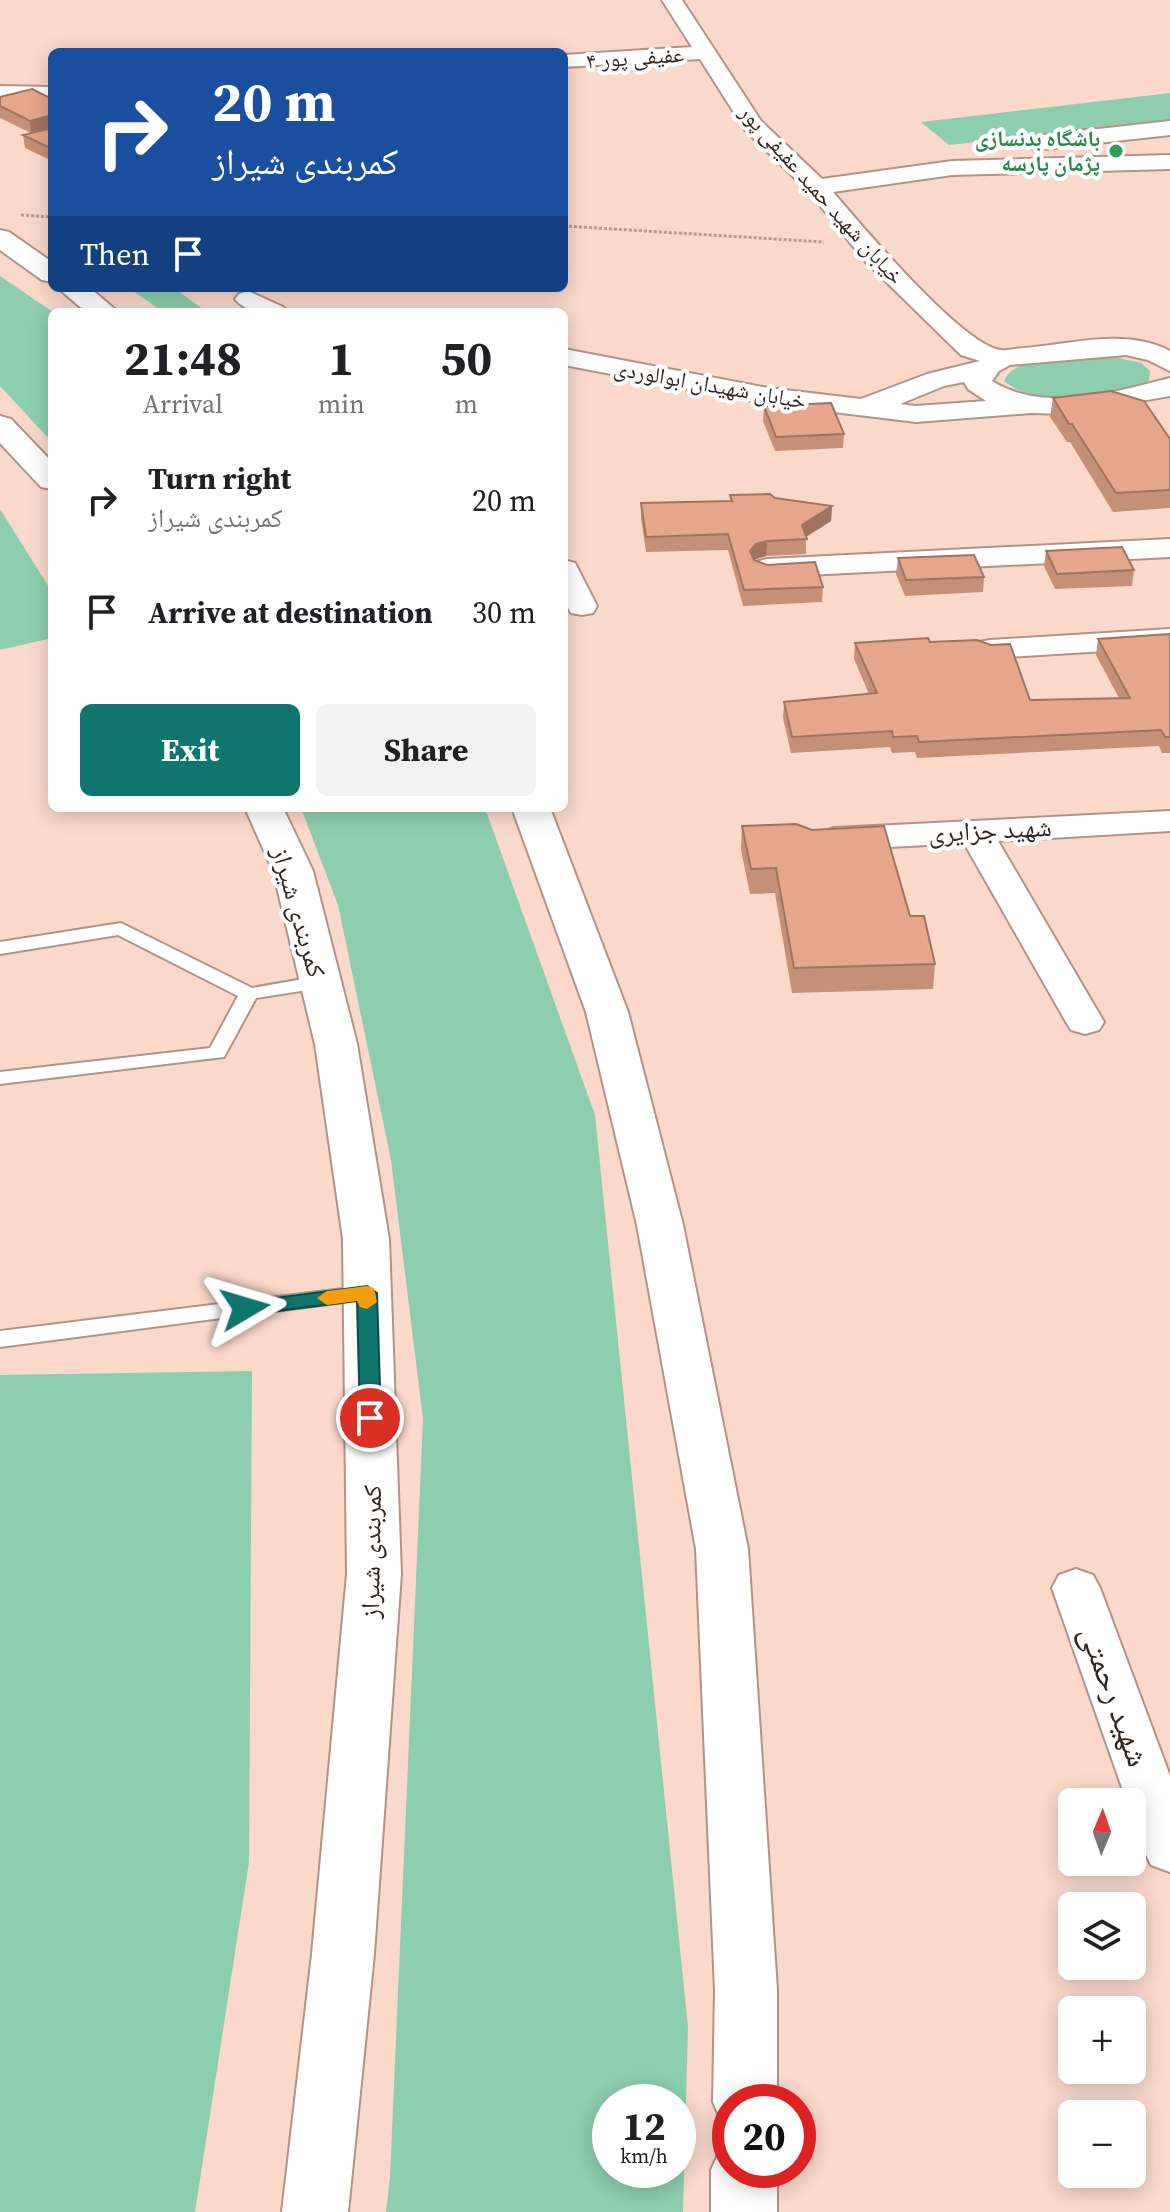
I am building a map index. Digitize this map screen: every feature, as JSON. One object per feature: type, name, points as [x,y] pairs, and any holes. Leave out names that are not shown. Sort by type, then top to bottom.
[{"type":"highway","points":[[0,238],[48,271]]},
{"type":"highway","points":[[77,292],[99,308]]},
{"type":"highway","points":[[0,425],[48,476]]},
{"type":"highway","name":"کمربندی شیراز","points":[[266,812],[293,871],[336,1044],[366,1239],[374,1574],[343,1954],[315,2212]]},
{"type":"highway","points":[[532,812],[607,1012],[660,1225],[722,1549],[746,1990],[745,2084]]},
{"type":"highway","points":[[744,2188],[744,2212]]},
{"type":"street","name":"خیابان شهید حمید عفیفی پور","points":[[672,0],[753,125],[817,187],[864,245],[970,349],[992,365]]},
{"type":"street","name":"عفیفی پور ۴","points":[[568,61],[705,52]]},
{"type":"street","points":[[0,92],[48,93]]},
{"type":"street","points":[[952,152],[1159,130],[1170,149]]},
{"type":"street","points":[[817,187],[952,168],[1170,162]]},
{"type":"street","points":[[248,299],[266,308]]},
{"type":"street","points":[[1138,350],[1170,340]]},
{"type":"street","name":"خیابان شهیدان ابوالوردی","points":[[856,407],[992,365],[1109,346],[1138,350]]},
{"type":"street","points":[[1138,350],[1170,363]]},
{"type":"street","name":"خیابان شهیدان ابوالوردی","points":[[568,358],[727,390],[916,414],[1055,406],[1170,386]]},
{"type":"street","points":[[992,365],[977,383],[994,397],[1025,406]]},
{"type":"street","points":[[1112,397],[1170,410]]},
{"type":"street","points":[[767,568],[1170,548]]},
{"type":"street","points":[[568,577],[582,606]]},
{"type":"street","points":[[990,649],[1170,638]]},
{"type":"street","name":"شهید جزایری","points":[[810,840],[1170,821]]},
{"type":"street","points":[[975,831],[1085,1022]]},
{"type":"street","name":"شهید رحمتی","points":[[1076,1588],[1170,1849]]},
{"type":"lane","points":[[0,948],[121,929],[249,994],[320,982]]},
{"type":"lane","points":[[0,1078],[217,1053],[249,994]]},
{"type":"lane","points":[[0,1339],[367,1293]]},
{"type":"path","points":[[13,213],[48,217]]},
{"type":"path","points":[[568,226],[864,245]]},
{"type":"green space","points":[[1170,93],[1170,121],[949,145],[921,122]]},
{"type":"green space","points":[[0,276],[48,309],[48,438],[0,386]]},
{"type":"green space","points":[[135,292],[180,292],[202,308],[157,308]]},
{"type":"green space","points":[[1100,354],[1141,363],[1150,371],[1149,381],[1139,386],[1087,395],[1052,397],[1019,390],[1004,381],[1010,372],[1032,362]]},
{"type":"green space","points":[[0,509],[48,586],[48,639],[0,650]]},
{"type":"green space","points":[[303,812],[486,812],[595,1115],[688,2027],[686,2084],[592,2084],[592,2188],[684,2188],[683,2212],[386,2212],[423,1419],[391,1160],[338,905]]},
{"type":"green space","points":[[252,1371],[249,1862],[195,2212],[0,2212],[0,1375]]},
{"type":"building","points":[[32,89],[48,97],[48,116],[30,121],[0,106],[0,97]]},
{"type":"building","points":[[48,129],[48,147],[23,135]]},
{"type":"building","points":[[1111,391],[1144,401],[1170,439],[1170,490],[1116,493],[1053,398]]},
{"type":"building","points":[[831,403],[844,434],[776,437],[764,406]]},
{"type":"building","points":[[770,494],[775,498],[832,506],[802,525],[807,539],[767,541],[756,544],[750,551],[754,560],[767,565],[815,562],[823,587],[744,590],[728,534],[646,537],[641,503],[732,501],[730,495]]},
{"type":"building","points":[[1122,547],[1134,570],[1057,574],[1046,551]]},
{"type":"building","points":[[974,555],[984,577],[906,580],[898,558]]},
{"type":"building","points":[[1170,634],[1170,737],[1165,737],[1161,730],[919,742],[917,736],[893,737],[892,731],[792,737],[784,702],[877,693],[855,643],[928,638],[930,642],[977,640],[991,645],[1010,644],[1030,700],[1130,698],[1098,639]]},
{"type":"building","points":[[796,824],[812,830],[884,826],[910,916],[924,916],[935,964],[794,968],[776,868],[751,869],[742,826]]},
{"type":"slow traffic","points":[[327,1298],[367,1293],[367,1302]]},
{"type":"place","name":"باشگاه بدنسازی پژمان پارسه","points":[[1116,151]]},
{"type":"route","points":[[245,1308],[367,1293],[370,1418]]}]
